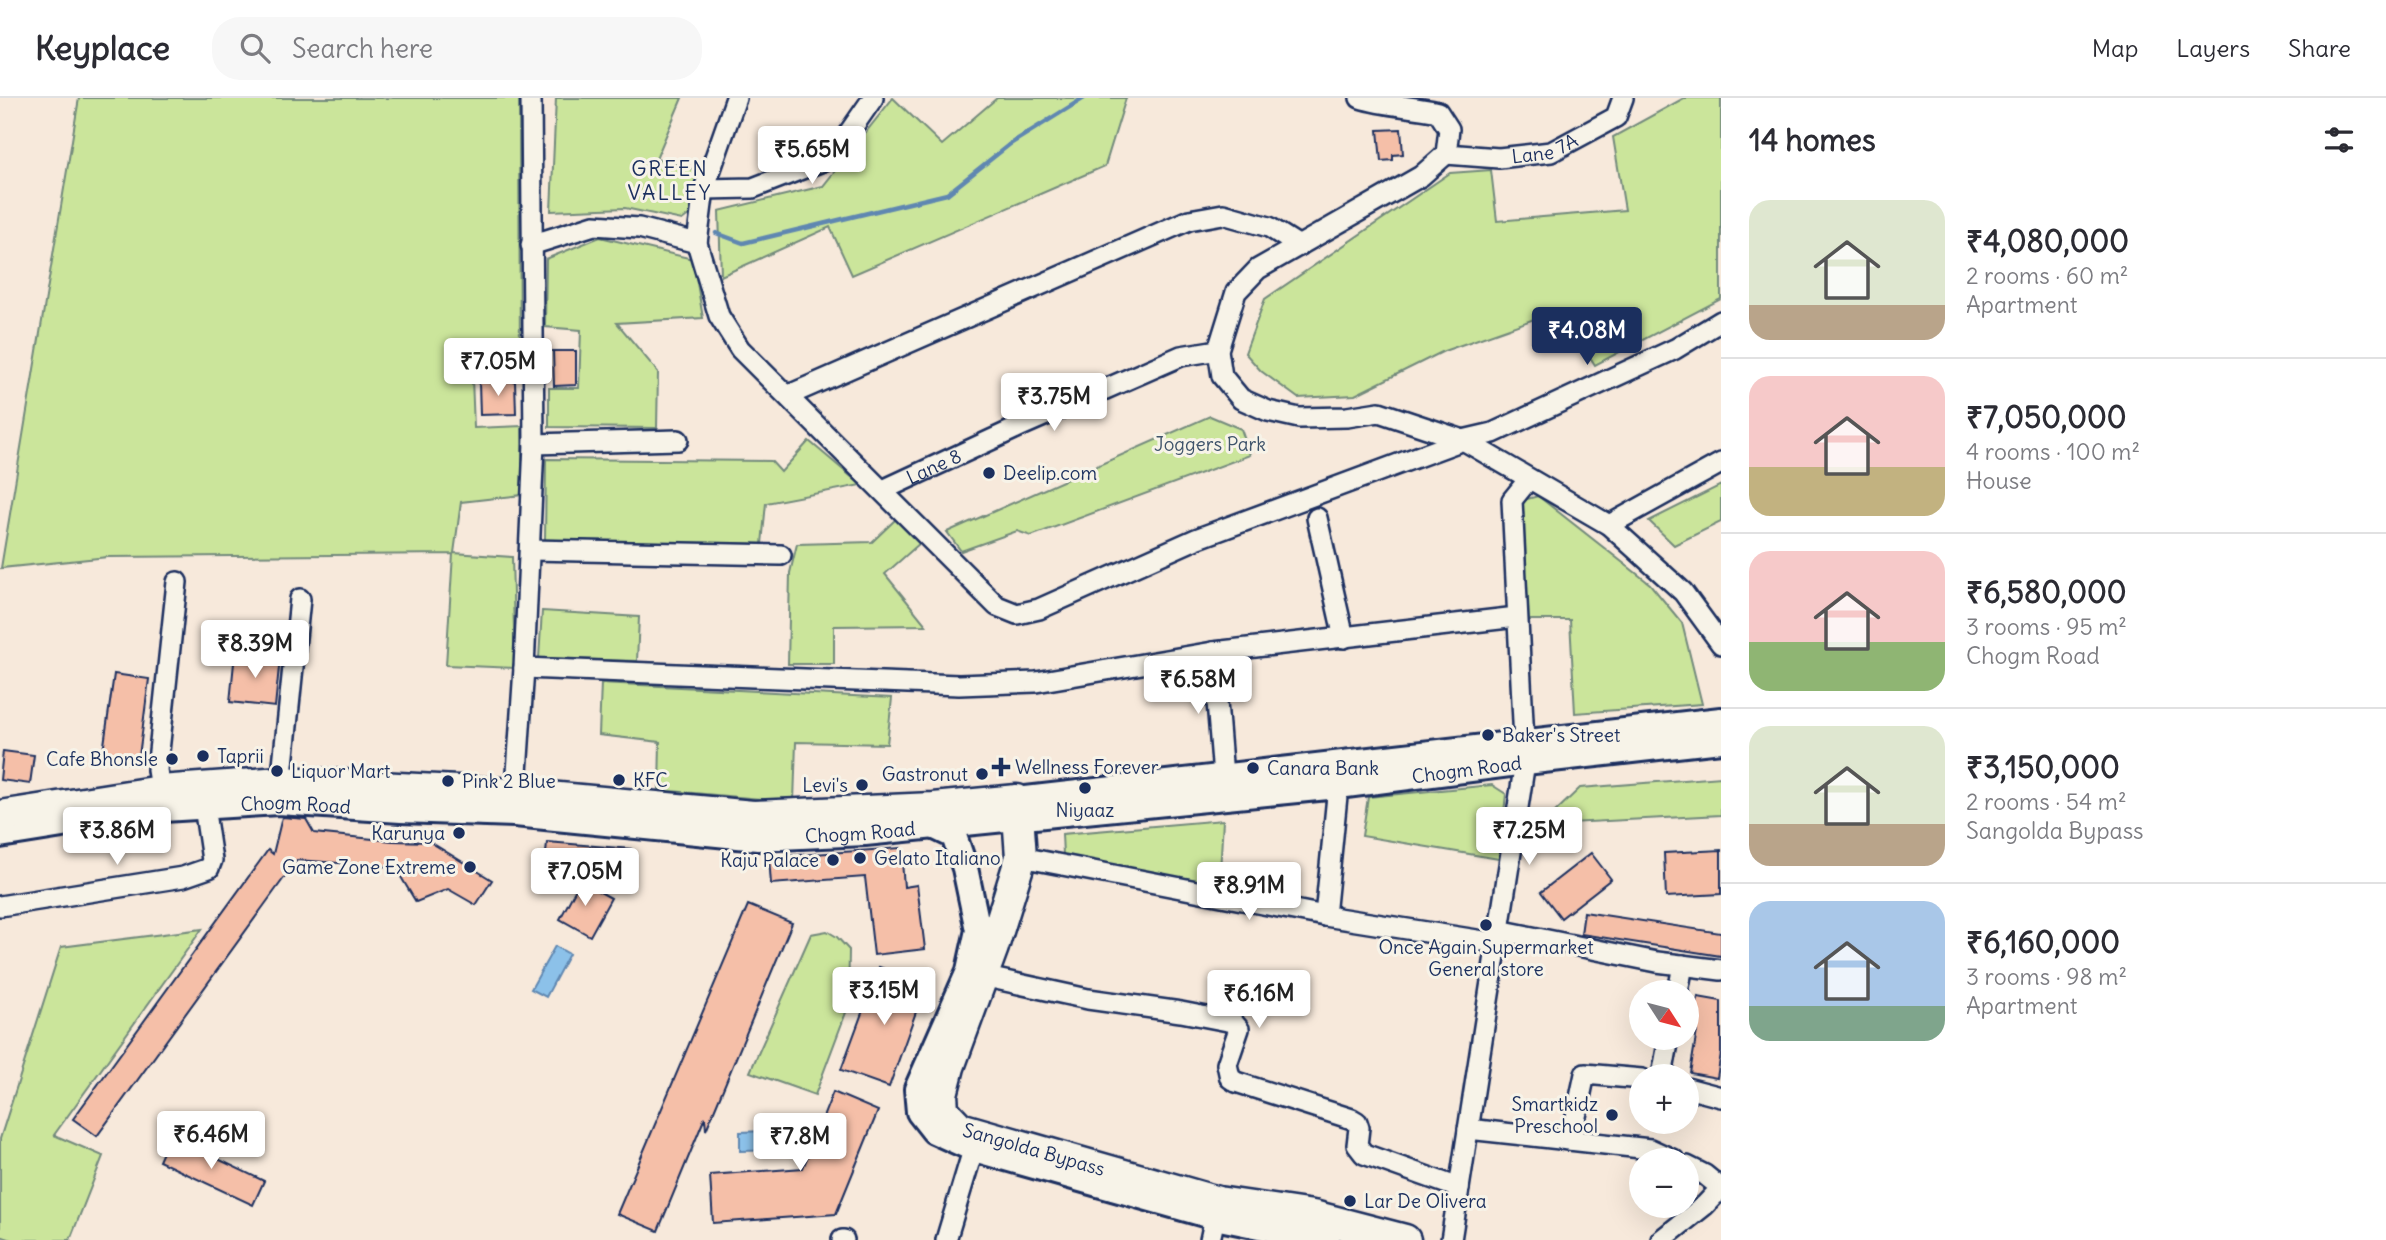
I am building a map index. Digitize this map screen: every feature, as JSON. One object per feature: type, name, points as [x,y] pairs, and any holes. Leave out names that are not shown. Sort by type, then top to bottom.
[{"type":"highway","name":"Chogm Road","points":[[0,816],[161,800],[280,792],[753,816],[933,808],[1018,810]]},
{"type":"highway","name":"Sangolda Bypass","points":[[1018,810],[1021,857],[949,1067],[942,1094],[943,1110],[976,1141],[1214,1220],[1314,1233],[1405,1240]]},
{"type":"main road","name":"Chogm Road","points":[[1018,810],[1338,786],[1721,720]]},
{"type":"main road","name":"Chogm Road","points":[[515,804],[758,838],[933,827],[1223,776],[1524,752],[1721,740]]},
{"type":"main road","name":"Chogm Road","points":[[0,835],[161,800],[204,806],[280,792]]},
{"type":"main road","name":"Sangolda Bypass","points":[[933,827],[954,836],[965,868],[978,930],[969,971],[917,1090],[919,1112],[934,1131],[950,1140],[976,1141]]},
{"type":"street","points":[[515,804],[534,444],[531,98]]},
{"type":"street","points":[[736,98],[704,189],[697,243],[719,316],[740,349],[998,606],[1017,614],[1039,608],[1196,539],[1463,440],[1493,433],[1675,348],[1721,321]]},
{"type":"street","points":[[704,189],[753,188],[825,160],[839,147],[873,98]]},
{"type":"street","points":[[1360,98],[1379,104],[1438,112],[1449,129],[1446,153],[1421,176],[1258,269],[1236,292],[1218,350],[1222,376],[1241,399],[1268,411],[1299,418],[1347,417],[1379,412],[1463,440],[1609,525],[1683,592],[1721,644]]},
{"type":"street","name":"Lane 7A","points":[[1446,153],[1499,158],[1550,152],[1616,117],[1623,98]]},
{"type":"street","points":[[789,396],[1189,220],[1223,214],[1269,227],[1299,246]]},
{"type":"street","points":[[531,244],[594,225],[639,228],[697,243]]},
{"type":"street","name":"Lane 8","points":[[883,490],[1181,356],[1218,350]]},
{"type":"street","points":[[534,444],[678,440]]},
{"type":"street","points":[[1609,525],[1721,463]]},
{"type":"street","points":[[1451,1240],[1524,752],[1512,500],[1529,479]]},
{"type":"street","points":[[1317,518],[1344,638]]},
{"type":"street","points":[[530,550],[781,555]]},
{"type":"street","points":[[161,800],[157,770],[177,582]]},
{"type":"street","points":[[280,792],[300,599]]},
{"type":"street","points":[[524,668],[958,685],[1036,682],[1213,652],[1517,617]]},
{"type":"street","points":[[1213,652],[1223,776]]},
{"type":"street","points":[[1325,916],[1338,786]]},
{"type":"street","points":[[0,906],[201,873],[209,868],[212,860],[204,806]]},
{"type":"street","points":[[1021,857],[1325,916],[1497,937],[1721,970]]},
{"type":"street","points":[[1680,980],[1683,965]]},
{"type":"street","points":[[982,976],[1088,999],[1233,1022],[1239,1029],[1227,1064],[1230,1078],[1352,1119],[1357,1122],[1357,1145],[1364,1154],[1459,1188]]},
{"type":"street","points":[[1571,1140],[1584,1074],[1629,1078]]},
{"type":"street","points":[[1699,1091],[1721,1097]]},
{"type":"street","points":[[1468,1129],[1641,1148]]},
{"type":"street","points":[[946,1240],[976,1141]]},
{"type":"street","points":[[1661,1240],[1713,1210],[1721,1188],[1699,1172]]},
{"type":"green space","points":[[79,98],[519,98],[520,375],[472,378],[474,428],[522,426],[522,495],[461,502],[454,553],[512,557],[515,668],[446,665],[453,554],[108,557],[1,568]]},
{"type":"green space","points":[[556,98],[682,98],[656,159],[699,171],[690,214],[682,220],[625,208],[551,211]]},
{"type":"green space","points":[[893,98],[942,145],[997,98],[1126,98],[1105,166],[852,275],[830,227],[721,276],[719,211],[823,186]]},
{"type":"green space","points":[[1684,98],[1721,98],[1721,299],[1595,365],[1560,310],[1444,351],[1355,395],[1298,398],[1261,371],[1245,353],[1265,299],[1450,173],[1491,170],[1497,221],[1625,210],[1613,137]]},
{"type":"green space","points":[[600,237],[693,259],[703,318],[617,323],[658,372],[657,428],[549,427],[549,388],[579,388],[581,330],[545,327],[546,259]]},
{"type":"green space","name":"Joggers Park","points":[[1210,416],[1241,429],[1250,455],[1031,536],[1017,531],[961,551],[947,532]]},
{"type":"green space","points":[[809,441],[861,485],[766,503],[762,544],[545,540],[546,459],[771,461],[781,472]]},
{"type":"green space","points":[[1721,485],[1721,522],[1674,545],[1649,521]]},
{"type":"green space","points":[[1538,496],[1650,584],[1682,623],[1702,704],[1575,713],[1570,620],[1527,620],[1520,501]]},
{"type":"green space","points":[[896,519],[920,543],[885,574],[926,625],[834,626],[834,664],[788,664],[790,573],[797,544],[872,542]]},
{"type":"green space","points":[[542,611],[639,617],[637,661],[539,658]]},
{"type":"green space","points":[[601,683],[892,698],[887,744],[796,742],[794,802],[659,790],[660,742],[599,735]]},
{"type":"green space","points":[[1721,777],[1721,815],[1551,824],[1554,813],[1580,788]]},
{"type":"green space","points":[[1492,785],[1506,794],[1499,859],[1362,836],[1368,797]]},
{"type":"green space","points":[[1223,820],[1219,889],[1063,855],[1062,834]]},
{"type":"green space","points":[[202,929],[54,1135],[103,1156],[70,1240],[12,1240],[0,1236],[0,1139],[61,947]]},
{"type":"green space","points":[[827,931],[849,950],[848,1007],[815,1095],[750,1072],[811,934]]},
{"type":"water","points":[[555,946],[569,954],[546,997],[531,989]]},
{"type":"water","points":[[787,1130],[788,1150],[740,1151],[740,1132]]},
{"type":"building","points":[[1401,129],[1403,154],[1393,155],[1393,160],[1381,161],[1378,130]]},
{"type":"building","points":[[553,351],[576,351],[576,385],[554,386]]},
{"type":"building","points":[[515,381],[516,414],[480,415],[479,382]]},
{"type":"building","points":[[235,653],[280,657],[275,707],[230,702]]},
{"type":"building","points":[[114,674],[149,679],[138,764],[102,759]]},
{"type":"building","points":[[3,751],[34,755],[30,784],[0,780]]},
{"type":"building","points":[[282,817],[306,819],[314,833],[430,842],[492,880],[476,905],[448,889],[416,902],[395,867],[297,860],[97,1136],[73,1119],[268,850],[273,854]]},
{"type":"building","points":[[547,842],[631,849],[629,872],[545,865]]},
{"type":"building","points":[[901,848],[904,887],[917,885],[925,949],[874,955],[865,877],[771,884],[769,857]]},
{"type":"building","points":[[1721,850],[1721,894],[1666,897],[1664,853]]},
{"type":"building","points":[[1591,853],[1611,879],[1561,918],[1541,892]]},
{"type":"building","points":[[580,881],[611,898],[590,936],[560,919]]},
{"type":"building","points":[[748,905],[792,923],[706,1130],[705,1117],[658,1231],[617,1214]]},
{"type":"building","points":[[1584,912],[1721,933],[1721,956],[1581,934]]},
{"type":"building","points":[[879,967],[926,984],[889,1087],[841,1070]]},
{"type":"building","points":[[1699,997],[1721,1001],[1721,1053],[1717,1078],[1699,1075],[1699,1064],[1692,1064],[1694,1050],[1699,1050]]},
{"type":"building","points":[[833,1092],[878,1111],[836,1214],[713,1223],[710,1175],[803,1168]]},
{"type":"building","points":[[170,1136],[264,1181],[253,1205],[159,1161]]},
{"type":"waterway","points":[[716,233],[743,243],[947,194],[1010,144],[1084,98]]},
{"type":"place","name":"Deelip.com","points":[[989,473]]},
{"type":"place","name":"Baker's Street","points":[[1488,735]]},
{"type":"place","name":"Taprii","points":[[203,756]]},
{"type":"place","name":"Cafe Bhonsle","points":[[172,759]]},
{"type":"place","name":"Wellness Forever","points":[[1001,767]]},
{"type":"place","name":"Canara Bank","points":[[1253,768]]},
{"type":"place","name":"Liquor Mart","points":[[277,771]]},
{"type":"place","name":"Gastronut","points":[[982,774]]},
{"type":"place","name":"KFC","points":[[619,780]]},
{"type":"place","name":"Pink 2 Blue","points":[[448,781]]},
{"type":"place","name":"Levi's","points":[[862,785]]},
{"type":"place","name":"Niyaaz","points":[[1085,788]]},
{"type":"place","name":"Karunya","points":[[459,833]]},
{"type":"place","name":"Gelato Italiano","points":[[860,858]]},
{"type":"place","name":"Kaju Palace","points":[[833,860]]},
{"type":"place","name":"Game Zone Extreme","points":[[470,867]]},
{"type":"place","name":"Once Again Supermarket General store","points":[[1486,925]]},
{"type":"place","name":"Smartkidz Preschool","points":[[1612,1115]]},
{"type":"place","name":"Lar De Olivera","points":[[1350,1201]]},
{"type":"district","name":"GREEN VALLEY","points":[[670,181]]}]
